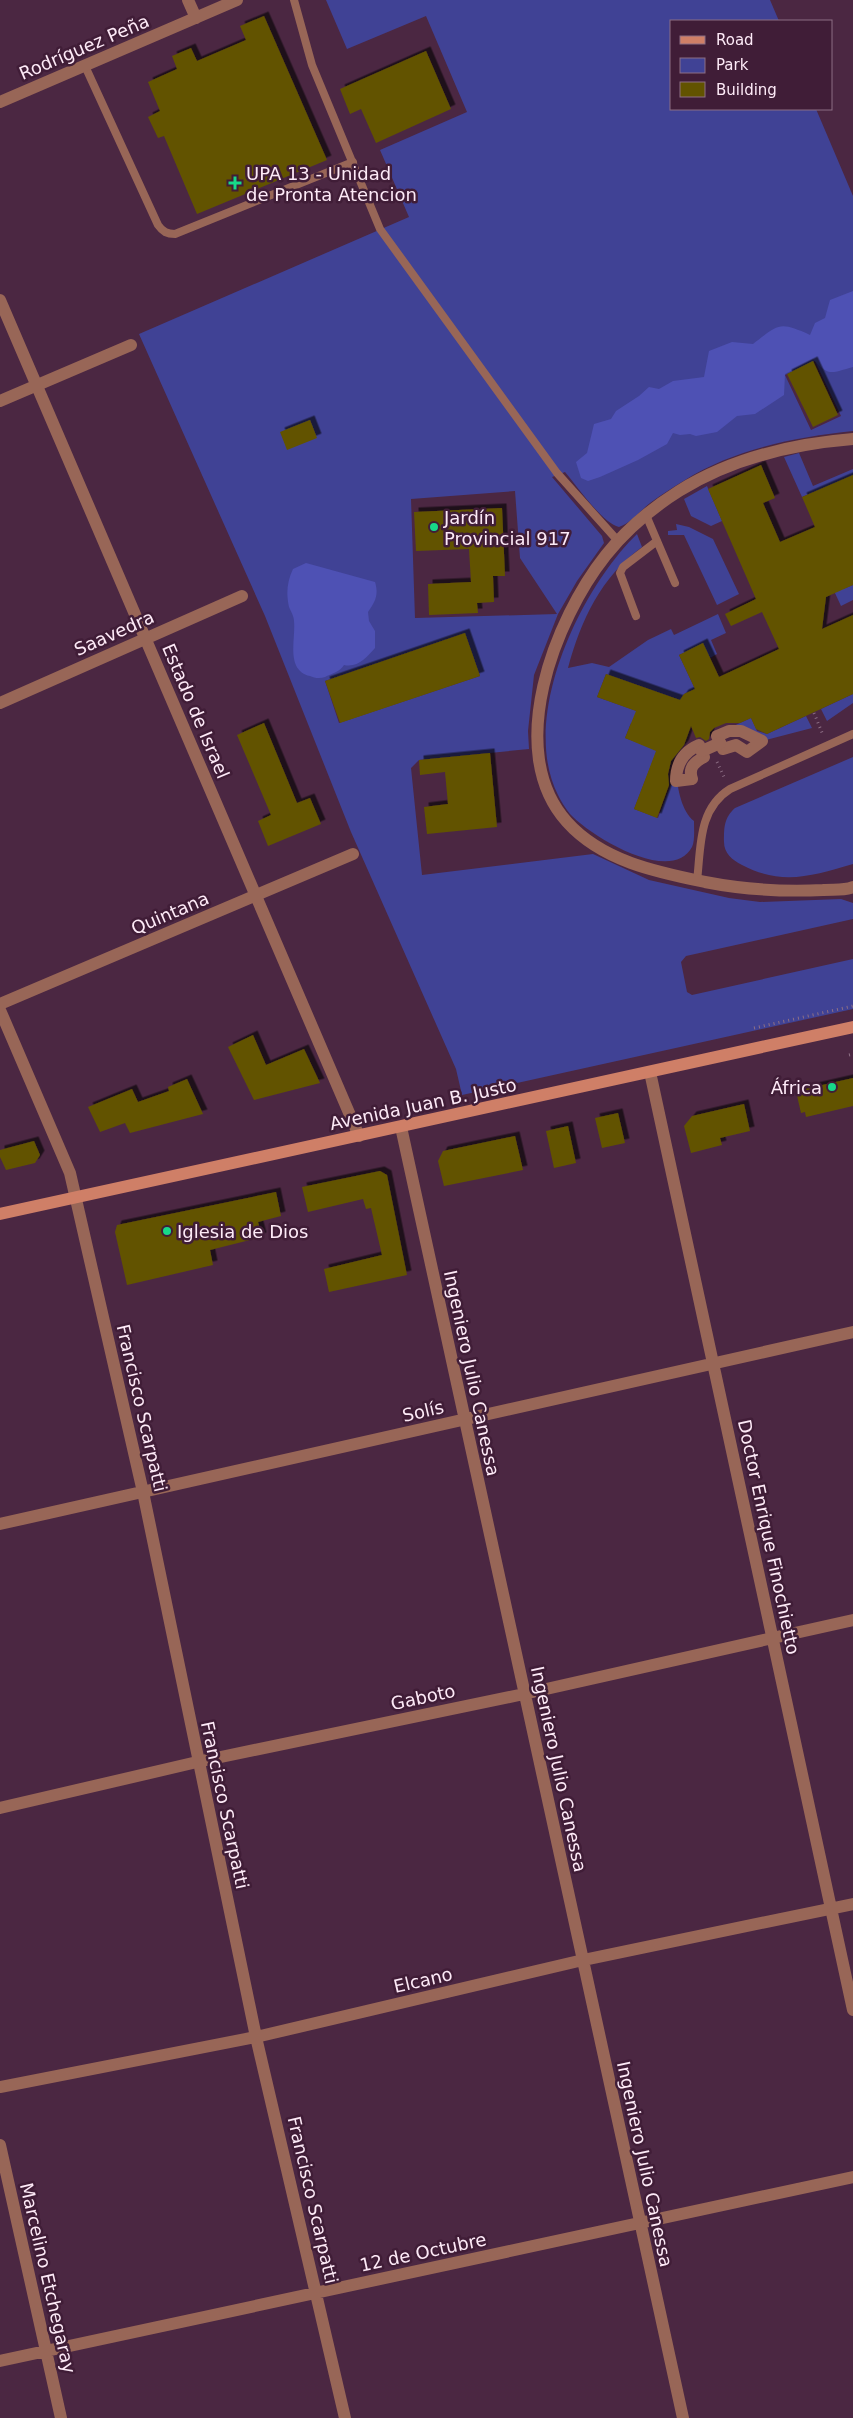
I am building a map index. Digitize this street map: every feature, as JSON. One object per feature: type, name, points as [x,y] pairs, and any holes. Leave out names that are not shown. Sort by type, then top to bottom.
[{"type":"main road","name":"Avenida Juan B. Justo","points":[[0,1214],[853,1027]]},
{"type":"street","points":[[188,0],[196,18]]},
{"type":"street","name":"Rodríguez Peña","points":[[0,102],[237,0]]},
{"type":"street","name":"Estado de Israel","points":[[0,300],[359,1136]]},
{"type":"street","points":[[0,401],[131,345]]},
{"type":"street","points":[[851,889],[769,892],[697,881],[644,868],[618,858],[586,838],[567,822],[553,803],[539,766],[537,735],[540,710],[551,661],[572,609],[582,591],[618,541],[646,515],[699,479],[748,459],[794,446],[853,439]]},
{"type":"street","name":"Saavedra","points":[[0,703],[242,596]]},
{"type":"street","points":[[683,780],[686,762],[692,756],[702,751],[720,743],[723,749],[736,745],[747,752],[754,747]]},
{"type":"street","name":"Quintana","points":[[0,1004],[353,854]]},
{"type":"street","name":"Francisco Scarpatti","points":[[0,1010],[70,1173],[143,1492],[197,1762],[256,2037],[345,2418]]},
{"type":"street","name":"Doctor Enrique Finochietto","points":[[650,1072],[853,2010]]},
{"type":"street","name":"Ingeniero Julio Canessa","points":[[401,1127],[683,2418]]},
{"type":"street","name":"Solís","points":[[0,1524],[853,1332]]},
{"type":"street","name":"Gaboto","points":[[0,1808],[197,1762],[524,1694],[853,1620]]},
{"type":"street","name":"Elcano","points":[[0,2087],[256,2037],[583,1960],[853,1904]]},
{"type":"street","name":"Marcelino Etchegaray","points":[[0,2145],[61,2418]]},
{"type":"street","name":"12 de Octubre","points":[[0,2360],[853,2177]]},
{"type":"lane","points":[[294,0],[312,65],[380,229],[557,473],[618,541]]},
{"type":"lane","points":[[85,66],[158,225],[169,234],[175,234],[353,162]]},
{"type":"lane","points":[[646,515],[675,583]]},
{"type":"lane","points":[[636,616],[620,573],[623,567],[657,541]]},
{"type":"lane","points":[[697,881],[704,822],[717,798],[730,789],[853,734]]},
{"type":"path","points":[[814,713],[819,724]]},
{"type":"path","points":[[754,1028],[853,1006]]},
{"type":"green space","points":[[326,0],[770,0],[779,20],[670,20],[670,110],[816,110],[853,196],[853,431],[788,441],[745,452],[724,460],[704,469],[672,488],[650,503],[628,523],[619,527],[612,524],[597,511],[565,472],[552,477],[602,536],[604,543],[577,581],[558,614],[534,675],[528,731],[529,749],[419,760],[411,768],[422,875],[593,854],[649,880],[729,898],[760,902],[841,899],[853,903],[853,919],[686,956],[681,962],[687,992],[692,995],[853,959],[853,1009],[462,1095],[456,1069],[351,832],[265,616],[139,334],[409,217],[380,150],[467,112],[426,16],[347,49]],"holes":[[[815,361],[841,416],[811,430],[785,375]],[[515,491],[520,558],[557,614],[415,618],[411,499]],[[465,633],[480,676],[339,723],[325,681]]]},
{"type":"green space","points":[[799,453],[813,486],[853,469],[853,475],[802,497],[784,457]]},
{"type":"green space","points":[[707,486],[722,521],[711,526],[691,516],[684,499]]},
{"type":"green space","points":[[676,524],[689,527],[713,539],[739,594],[717,605],[684,535],[668,535],[668,531],[677,530]]},
{"type":"green space","points":[[637,534],[642,547],[615,572],[594,601],[579,633],[568,668],[592,663],[609,667],[648,640],[671,629],[674,635],[718,614],[726,633],[711,640],[717,654],[710,658],[703,644],[679,655],[695,689],[684,694],[680,700],[606,674],[597,697],[662,720],[631,723],[625,738],[657,750],[634,809],[658,818],[677,768],[680,797],[689,817],[694,821],[694,838],[692,847],[682,858],[667,861],[649,859],[630,853],[594,834],[580,823],[570,814],[560,800],[548,764],[546,729],[551,693],[562,656],[577,620],[595,587],[616,558]]},
{"type":"green space","points":[[828,578],[843,589],[853,585],[853,600],[841,606]]},
{"type":"green space","points":[[853,694],[853,703],[827,721],[821,709]]},
{"type":"green space","points":[[806,716],[812,728],[762,741],[756,737],[716,734],[751,718],[757,731],[767,734]]},
{"type":"green space","points":[[853,757],[853,864],[810,875],[784,877],[757,871],[738,863],[729,856],[724,846],[725,827],[729,815],[735,808]]},
{"type":"shaded area","points":[[853,291],[853,367],[831,372],[823,369],[813,359],[785,374],[784,395],[755,414],[737,416],[717,432],[696,436],[673,433],[667,444],[638,460],[588,481],[581,478],[576,462],[587,453],[594,424],[611,419],[616,411],[649,387],[659,389],[673,381],[704,377],[709,351],[732,342],[753,344],[774,329],[785,326],[810,335],[815,323],[825,318],[830,300]]},
{"type":"shaded area","points":[[306,563],[375,582],[377,591],[373,605],[368,612],[369,621],[375,631],[375,648],[358,663],[349,666],[344,665],[338,671],[321,678],[302,673],[294,661],[294,619],[289,607],[289,578],[293,569]]},
{"type":"building","points":[[264,16],[327,160],[197,214],[164,136],[158,138],[148,117],[160,111],[148,82],[177,69],[172,56],[191,48],[197,61],[246,40],[240,26]]},
{"type":"building","points":[[426,51],[451,109],[376,143],[361,109],[350,114],[340,89]]},
{"type":"building","points":[[813,361],[838,415],[813,427],[787,374]]},
{"type":"building","points":[[310,420],[317,438],[287,450],[280,432]]},
{"type":"building","points":[[761,465],[775,498],[763,503],[780,542],[815,527],[802,497],[853,475],[853,585],[826,597],[822,629],[853,615],[853,694],[767,734],[756,729],[751,718],[740,723],[726,723],[714,728],[710,732],[709,739],[706,741],[700,737],[696,738],[691,726],[684,745],[671,761],[668,774],[669,785],[657,818],[634,809],[656,751],[625,738],[636,711],[597,697],[606,674],[680,700],[684,694],[695,689],[679,655],[703,643],[719,677],[779,649],[762,612],[731,626],[725,614],[756,599],[708,489]]},
{"type":"building","points":[[502,508],[505,576],[493,576],[494,602],[477,603],[478,613],[429,615],[428,584],[471,582],[469,549],[416,551],[414,512]]},
{"type":"building","points":[[465,633],[480,676],[340,723],[325,681]]},
{"type":"building","points":[[264,723],[297,803],[310,798],[321,824],[268,846],[258,821],[271,815],[237,735]]},
{"type":"building","points":[[490,753],[497,827],[427,834],[424,807],[448,804],[445,772],[420,775],[419,760]]},
{"type":"building","points":[[253,1035],[266,1065],[304,1049],[320,1083],[254,1100],[228,1047]]},
{"type":"building","points":[[853,1078],[853,1106],[806,1117],[805,1112],[801,1113],[796,1091]]},
{"type":"building","points":[[187,1079],[203,1114],[130,1133],[125,1123],[100,1132],[88,1107],[132,1089],[138,1102],[169,1091],[168,1087]]},
{"type":"building","points":[[744,1104],[750,1131],[720,1138],[722,1145],[691,1153],[684,1126],[692,1116]]},
{"type":"building","points":[[618,1113],[625,1143],[602,1148],[595,1118]]},
{"type":"building","points":[[568,1126],[576,1163],[554,1168],[546,1131]]},
{"type":"building","points":[[515,1136],[523,1170],[444,1186],[438,1161],[443,1151]]},
{"type":"building","points":[[34,1141],[40,1155],[35,1163],[6,1170],[0,1157],[0,1150]]},
{"type":"building","points":[[380,1171],[387,1175],[407,1275],[329,1292],[324,1269],[382,1255],[371,1208],[366,1209],[363,1199],[308,1212],[302,1187]]},
{"type":"building","points":[[276,1192],[281,1216],[258,1222],[262,1237],[210,1250],[213,1265],[127,1285],[115,1232],[117,1225]]},
{"type":"place","name":"UPA 13 - Unidad de Pronta Atencion","points":[[235,183]]},
{"type":"place","name":"Jardín Provincial 917","points":[[434,527]]},
{"type":"place","name":"África","points":[[832,1087]]},
{"type":"place","name":"Iglesia de Dios","points":[[167,1231]]}]
